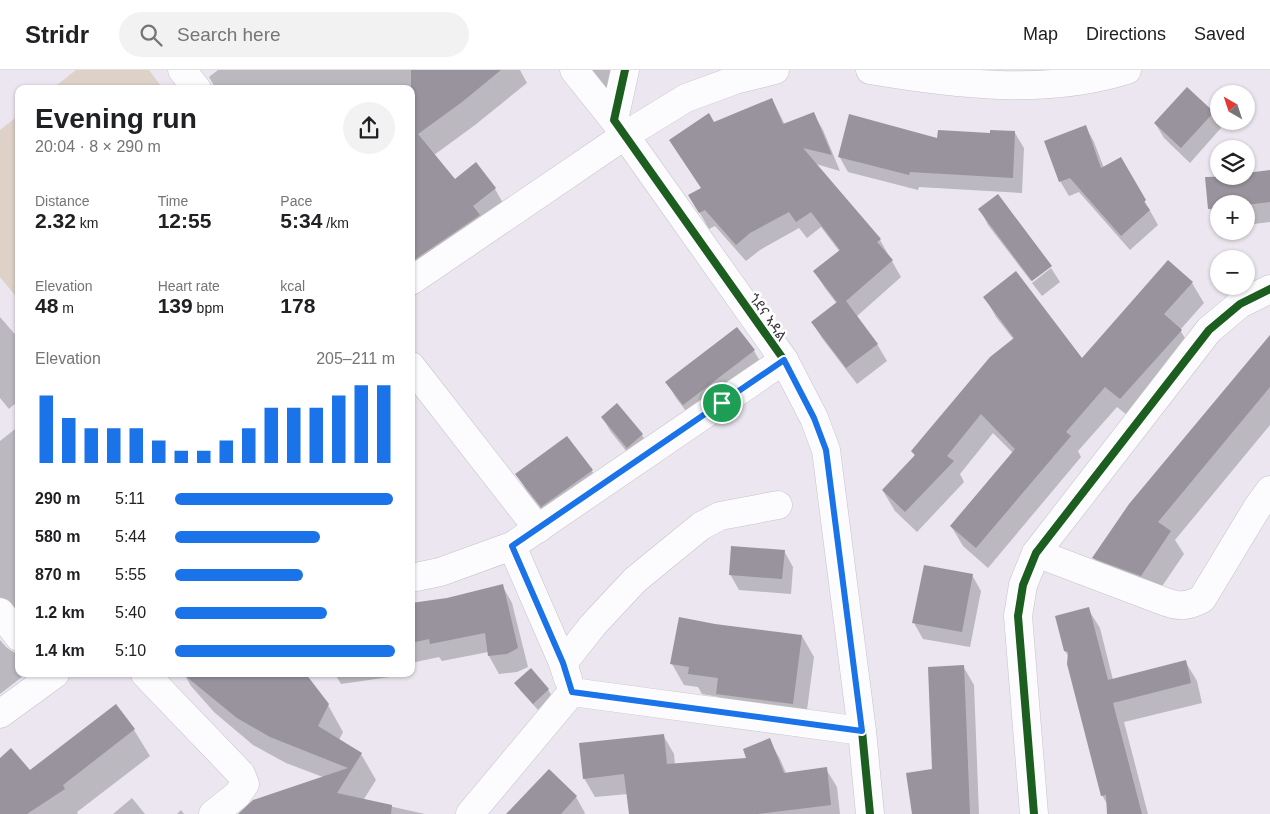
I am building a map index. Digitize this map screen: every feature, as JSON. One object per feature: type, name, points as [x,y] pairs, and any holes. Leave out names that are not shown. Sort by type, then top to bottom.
[{"type":"street","points":[[182,70],[194,85]]},
{"type":"street","name":"ጎደና ኣዳል","points":[[574,70],[619,128],[784,360],[814,418],[826,450],[862,731],[870,814]]},
{"type":"street","points":[[619,128],[625,70]]},
{"type":"street","points":[[415,278],[619,128],[686,98],[735,80],[775,70]]},
{"type":"street","points":[[870,70],[940,82],[987,84],[1052,84],[1110,76],[1127,70]]},
{"type":"street","points":[[1034,814],[1018,616],[1023,585],[1036,553],[1209,330],[1240,304],[1270,289]]},
{"type":"street","points":[[415,577],[440,572],[512,546],[784,360]]},
{"type":"street","points":[[415,371],[538,529]]},
{"type":"street","points":[[1036,553],[1175,606],[1190,606],[1202,599],[1257,508],[1270,490]]},
{"type":"street","points":[[563,663],[593,625],[635,580],[700,526],[720,516],[778,505]]},
{"type":"street","points":[[512,546],[563,663],[572,692]]},
{"type":"street","points":[[0,612],[15,633]]},
{"type":"street","points":[[0,714],[47,677]]},
{"type":"street","points":[[149,677],[241,774],[245,784],[237,795],[213,814]]},
{"type":"street","points":[[572,692],[862,731]]},
{"type":"street","points":[[470,814],[572,692]]},
{"type":"shaded area","points":[[76,70],[149,70],[160,85],[57,85]]},
{"type":"shaded area","points":[[15,118],[15,295],[0,277],[0,130]]},
{"type":"building","points":[[411,70],[501,70],[462,102],[418,134],[455,179],[476,162],[496,188],[473,206],[480,215],[415,259],[415,85],[411,85]]},
{"type":"building","points":[[1187,87],[1210,108],[1210,116],[1181,148],[1154,123]]},
{"type":"building","points":[[772,98],[783,124],[814,112],[832,155],[803,148],[881,239],[877,242],[893,260],[846,301],[878,344],[846,368],[811,322],[837,302],[813,271],[840,250],[811,212],[796,222],[789,212],[750,233],[736,245],[705,210],[699,213],[688,195],[701,188],[669,140],[709,113],[714,122]]},
{"type":"building","points":[[849,114],[937,138],[938,130],[990,133],[990,130],[1015,131],[1013,178],[910,172],[909,175],[838,157]]},
{"type":"building","points":[[1086,125],[1101,168],[1121,157],[1150,210],[1121,236],[1070,178],[1059,182],[1044,141]]},
{"type":"building","points":[[1270,170],[1270,202],[1255,204],[1255,195],[1210,195],[1210,209],[1208,209],[1205,177],[1210,177],[1210,185],[1255,185],[1255,172]]},
{"type":"building","points":[[998,194],[1052,266],[1032,281],[978,209]]},
{"type":"building","points":[[1168,260],[1193,282],[1164,314],[1182,330],[1120,399],[1105,387],[1066,432],[1071,436],[976,548],[950,526],[1015,449],[981,414],[947,456],[954,461],[905,512],[882,490],[915,455],[911,451],[990,357],[1014,338],[983,297],[1016,271],[1082,358]]},
{"type":"building","points":[[737,327],[755,350],[683,405],[665,382]]},
{"type":"building","points":[[1270,335],[1270,387],[1158,522],[1171,531],[1141,576],[1092,558],[1129,504]]},
{"type":"building","points":[[617,403],[643,434],[627,448],[601,417]]},
{"type":"building","points":[[567,436],[593,470],[541,507],[515,474]]},
{"type":"building","points":[[731,546],[785,550],[782,579],[729,575]]},
{"type":"building","points":[[924,565],[973,574],[962,632],[912,623]]},
{"type":"building","points":[[503,584],[518,648],[507,654],[488,656],[485,633],[430,644],[429,639],[415,642],[415,602],[447,598]]},
{"type":"building","points":[[1089,607],[1108,680],[1186,660],[1191,683],[1113,703],[1142,814],[1107,814],[1106,795],[1101,796],[1067,664],[1068,652],[1064,651],[1055,616]]},
{"type":"building","points":[[679,617],[715,624],[802,635],[793,704],[716,694],[718,678],[688,674],[689,667],[670,664]]},
{"type":"building","points":[[964,665],[970,814],[912,814],[906,773],[932,769],[928,667]]},
{"type":"building","points":[[531,668],[549,689],[533,704],[514,683]]},
{"type":"building","points":[[187,677],[308,677],[329,704],[318,726],[362,753],[337,793],[392,805],[391,814],[238,814],[253,800],[348,768],[270,737],[237,718]]},
{"type":"building","points":[[116,704],[135,729],[63,785],[65,789],[27,814],[0,814],[0,758],[11,748],[30,770]]},
{"type":"building","points":[[664,734],[667,764],[746,758],[743,749],[770,738],[784,773],[827,767],[831,805],[757,814],[629,814],[624,774],[583,779],[579,743]]},
{"type":"building","points":[[549,769],[577,796],[561,814],[506,814]]},
{"type":"cycle path","points":[[625,70],[614,120],[784,360],[814,418],[826,450],[862,731],[870,814]]},
{"type":"cycle path","points":[[1034,814],[1018,616],[1023,585],[1036,553],[1209,330],[1240,304],[1270,289]]},
{"type":"route","points":[[784,360],[814,418],[826,450],[862,731],[572,692],[563,663],[512,546],[722,403],[784,360]]}]
